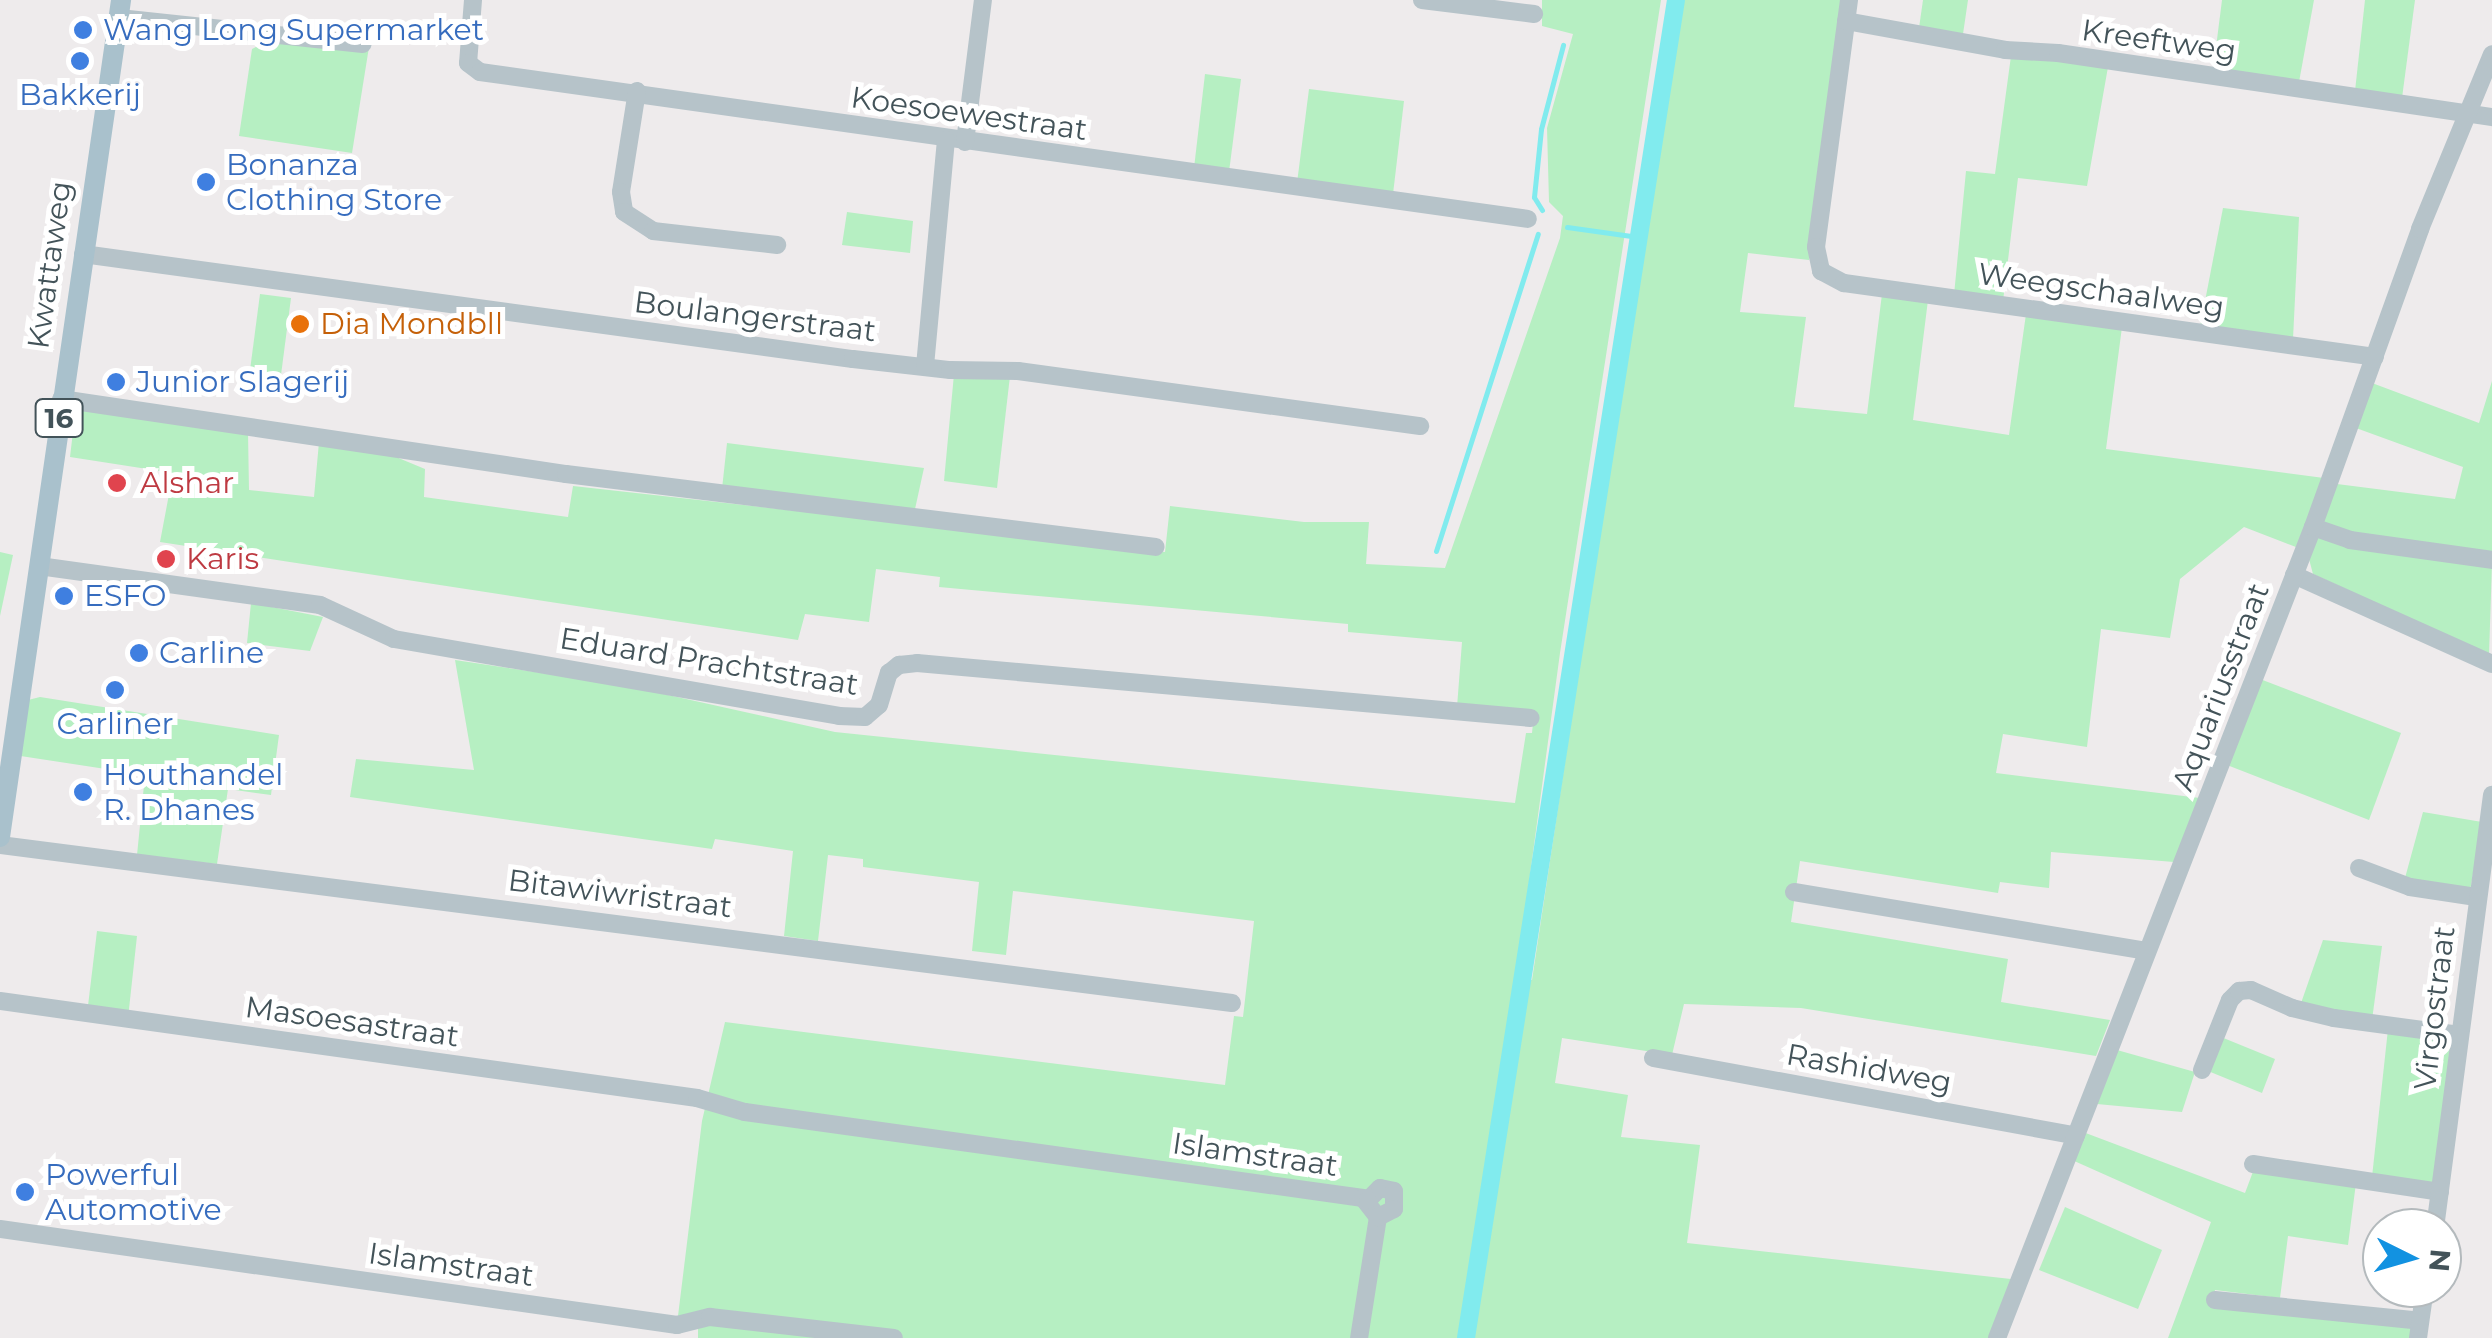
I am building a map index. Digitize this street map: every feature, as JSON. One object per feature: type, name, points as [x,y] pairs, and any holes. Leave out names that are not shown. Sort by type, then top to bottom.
[{"type":"main road","name":"Kwattaweg","points":[[0,837],[120,9]]},
{"type":"street","name":"Koesoewestraat","points":[[473,0],[468,63],[480,72],[1528,219]]},
{"type":"street","points":[[925,366],[955,141],[983,0]]},
{"type":"street","points":[[1422,0],[1534,14]]},
{"type":"street","points":[[1846,21],[1849,0]]},
{"type":"street","points":[[120,9],[362,44]]},
{"type":"street","name":"Kreeftweg","points":[[1846,21],[2005,50],[2058,54],[2492,117]]},
{"type":"street","name":"Weegschaalweg","points":[[1846,21],[1816,247],[1821,271],[1844,284],[2376,357]]},
{"type":"street","name":"Aquariusstraat","points":[[1997,1338],[2313,527],[2465,113],[2492,54]]},
{"type":"street","points":[[637,91],[621,192],[624,212],[653,231],[777,245]]},
{"type":"street","name":"Boulangerstraat","points":[[83,254],[925,366],[1018,371],[1420,426]]},
{"type":"street","points":[[61,400],[566,474],[1156,547]]},
{"type":"street","points":[[2313,527],[2350,540],[2492,560]]},
{"type":"street","name":"Eduard Prachtstraat","points":[[39,566],[320,605],[394,639],[839,716],[865,717],[879,705],[889,674],[899,665],[917,663],[1531,718]]},
{"type":"street","points":[[2294,575],[2492,664]]},
{"type":"street","name":"Virgostraat","points":[[2438,1208],[2492,795]]},
{"type":"street","name":"Bitawiwristraat","points":[[0,845],[221,870],[1232,1003]]},
{"type":"street","points":[[2359,868],[2410,887],[2476,898]]},
{"type":"street","points":[[1794,892],[2146,951]]},
{"type":"street","points":[[2202,1070],[2230,1000],[2239,991],[2251,990],[2292,1008],[2334,1018],[2460,1036]]},
{"type":"street","name":"Masoesastraat","points":[[0,1001],[697,1098]]},
{"type":"street","name":"Rashidweg","points":[[1653,1058],[2076,1136]]},
{"type":"street","name":"Islamstraat","points":[[697,1098],[745,1112],[1368,1200],[1378,1218],[1360,1338]]},
{"type":"street","points":[[2252,1164],[2440,1192]]},
{"type":"street","name":"Islamstraat","points":[[0,1229],[677,1326],[710,1316],[894,1338]]},
{"type":"street","points":[[2215,1300],[2419,1329]]},
{"type":"green space","points":[[1542,0],[1661,0],[1560,653],[1516,978],[1532,980],[1680,0],[1843,0],[1809,260],[1748,253],[1740,312],[1806,317],[1794,407],[1867,414],[1882,294],[1928,300],[1913,420],[2009,435],[2026,314],[2122,327],[2106,449],[2324,478],[2296,547],[2244,527],[2180,579],[2170,638],[2101,629],[2087,747],[2003,734],[1996,773],[2200,798],[2174,862],[2051,852],[2049,888],[2000,882],[1998,893],[1800,861],[1791,922],[2008,959],[2001,1002],[2110,1020],[2096,1056],[1801,1008],[1684,1004],[1672,1055],[1562,1038],[1555,1083],[1628,1095],[1621,1137],[1700,1145],[1687,1243],[2011,1279],[1989,1338],[698,1338],[698,1320],[678,1316],[702,1121],[725,1022],[1225,1085],[1234,1016],[1243,1017],[1254,921],[1013,891],[1006,955],[972,951],[979,882],[863,867],[863,859],[828,855],[818,941],[784,936],[793,851],[715,839],[712,849],[350,797],[356,759],[474,770],[455,660],[623,685],[835,732],[1515,803],[1526,733],[1532,733],[1534,713],[1457,707],[1462,642],[1348,632],[1348,624],[939,587],[940,577],[876,569],[869,622],[805,614],[798,640],[160,542],[173,473],[70,457],[76,406],[248,432],[249,490],[314,497],[319,442],[384,452],[425,469],[424,497],[568,517],[573,486],[1165,552],[1170,506],[1304,522],[1369,522],[1366,564],[1445,568],[1560,238],[1563,216],[1549,202],[1547,128],[1573,34],[1542,26]]},
{"type":"green space","points":[[1923,0],[1968,0],[1963,34],[1919,28]]},
{"type":"green space","points":[[2222,0],[2314,0],[2299,82],[2213,71]]},
{"type":"green space","points":[[2365,0],[2415,0],[2402,98],[2355,91]]},
{"type":"green space","points":[[273,38],[369,47],[352,153],[239,136],[252,49]]},
{"type":"green space","points":[[2011,56],[2108,67],[2087,186],[2018,178],[2003,301],[1954,295],[1966,171],[1995,174]]},
{"type":"green space","points":[[1205,74],[1241,79],[1229,172],[1194,168]]},
{"type":"green space","points":[[1309,89],[1404,101],[1393,194],[1297,183]]},
{"type":"green space","points":[[2223,208],[2299,217],[2293,339],[2200,327]]},
{"type":"green space","points":[[847,212],[913,221],[910,253],[842,245]]},
{"type":"green space","points":[[260,294],[291,298],[281,375],[250,370]]},
{"type":"green space","points":[[954,374],[1010,376],[997,488],[944,481]]},
{"type":"green space","points":[[2492,381],[2492,555],[2352,535],[2322,524],[2337,484],[2455,499],[2463,467],[2356,428],[2372,383],[2479,423]]},
{"type":"green space","points":[[727,443],[924,468],[915,509],[722,489]]},
{"type":"green space","points":[[2318,535],[2492,564],[2489,655],[2313,574],[2309,559]]},
{"type":"green space","points":[[0,552],[13,555],[0,616]]},
{"type":"green space","points":[[251,603],[323,617],[310,651],[247,643]]},
{"type":"green space","points":[[2260,679],[2401,733],[2369,820],[2227,765]]},
{"type":"green space","points":[[40,697],[279,735],[271,795],[228,789],[217,864],[137,855],[145,775],[14,755],[28,700]]},
{"type":"green space","points":[[2423,812],[2482,822],[2470,891],[2405,878]]},
{"type":"green space","points":[[97,931],[137,936],[128,1018],[87,1014]]},
{"type":"green space","points":[[2323,940],[2382,946],[2372,1020],[2300,1006]]},
{"type":"green space","points":[[2388,1029],[2453,1041],[2433,1185],[2372,1177]]},
{"type":"green space","points":[[2221,1037],[2275,1059],[2262,1093],[2208,1071]]},
{"type":"green space","points":[[2117,1050],[2195,1072],[2182,1112],[2097,1104]]},
{"type":"green space","points":[[2083,1132],[2245,1193],[2254,1169],[2356,1183],[2348,1245],[2288,1236],[2280,1298],[2215,1290],[2212,1303],[2410,1326],[2413,1338],[2168,1338],[2211,1222],[2072,1160]]},
{"type":"green space","points":[[2065,1207],[2162,1250],[2138,1309],[2039,1270]]},
{"type":"waterway","points":[[1466,1338],[1676,0]]},
{"type":"waterway","points":[[1542,210],[1534,197],[1541,129],[1563,45]]},
{"type":"waterway","points":[[1567,227],[1638,237]]},
{"type":"waterway","points":[[1436,551],[1538,234]]},
{"type":"place","name":"Wang Long Supermarket","points":[[83,30]]},
{"type":"place","name":"Bakkerij","points":[[80,61]]},
{"type":"place","name":"Bonanza Clothing Store","points":[[206,182]]},
{"type":"place","name":"Dia Mondbll","points":[[300,324]]},
{"type":"place","name":"Junior Slagerij","points":[[116,382]]},
{"type":"place","name":"Alshar","points":[[117,483]]},
{"type":"place","name":"Karis","points":[[166,559]]},
{"type":"place","name":"ESFO","points":[[64,596]]},
{"type":"place","name":"Carline","points":[[139,653]]},
{"type":"place","name":"Carliner","points":[[115,690]]},
{"type":"place","name":"Houthandel R. Dhanes","points":[[83,792]]},
{"type":"place","name":"Powerful Automotive","points":[[25,1192]]}]
